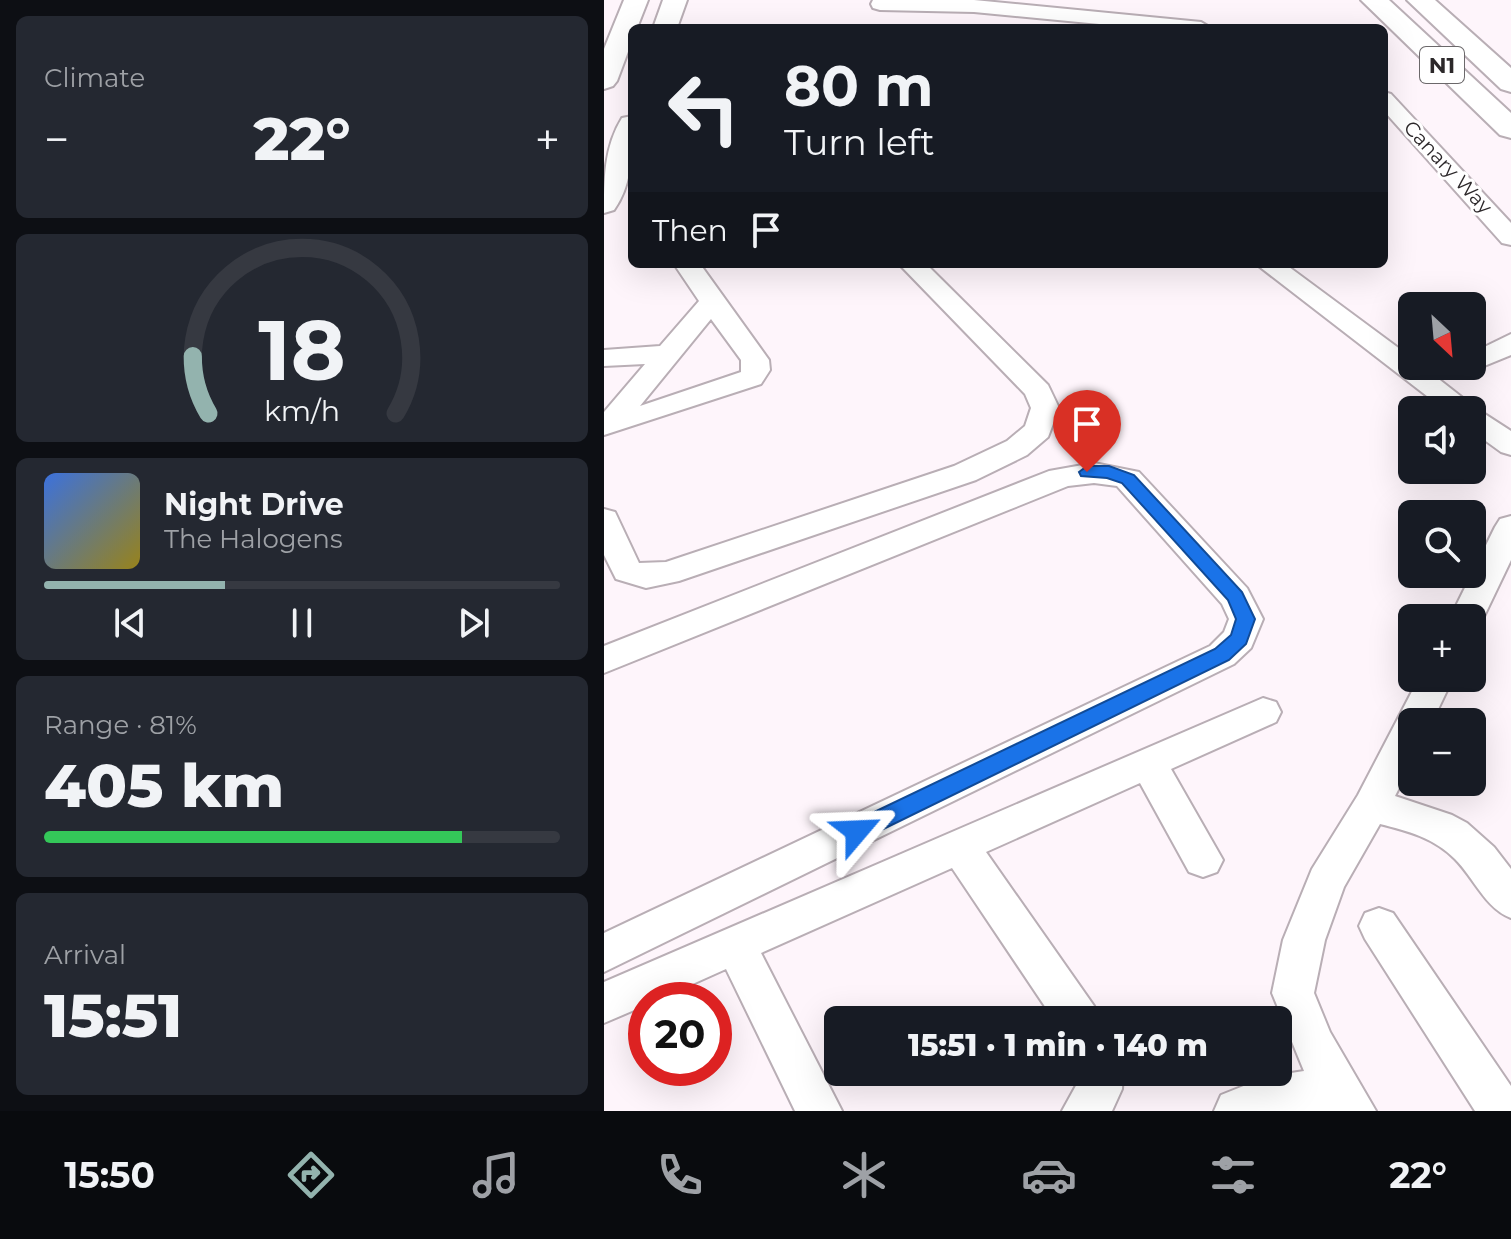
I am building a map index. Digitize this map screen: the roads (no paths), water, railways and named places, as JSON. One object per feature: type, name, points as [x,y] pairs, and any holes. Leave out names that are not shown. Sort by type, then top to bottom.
[{"type":"highway","name":"N1","points":[[1374,0],[1511,129]]},
{"type":"highway","name":"N1","points":[[1420,0],[1511,83]]},
{"type":"main road","points":[[604,81],[636,0]]},
{"type":"main road","points":[[666,24],[675,0]]},
{"type":"main road","points":[[604,204],[628,135]]},
{"type":"street","points":[[878,2],[898,22]]},
{"type":"street","points":[[878,2],[974,6],[1160,24]]},
{"type":"street","name":"Canary Way","points":[[1388,103],[1511,238]]},
{"type":"street","points":[[606,430],[751,378],[756,370],[755,360],[690,268]]},
{"type":"street","points":[[604,520],[627,571],[646,576],[668,573],[965,473],[1017,448],[1038,430],[1045,408],[1038,391],[916,268]]},
{"type":"street","points":[[1275,268],[1398,357]]},
{"type":"street","points":[[606,430],[712,302]]},
{"type":"street","points":[[1486,356],[1511,342]]},
{"type":"street","points":[[604,358],[669,354]]},
{"type":"street","points":[[604,380],[648,378]]},
{"type":"street","points":[[1426,380],[1446,396]]},
{"type":"street","points":[[1486,427],[1511,445]]},
{"type":"street","points":[[604,660],[1060,478],[1087,472],[1109,472],[1128,479],[1235,597],[1246,619],[1239,639],[1222,655],[604,953]]},
{"type":"street","points":[[1474,604],[1511,527]]},
{"type":"street","points":[[604,1003],[1263,712]]},
{"type":"street","points":[[1348,1103],[1313,1045],[1293,993],[1304,940],[1326,881],[1398,753]]},
{"type":"street","points":[[1148,763],[1203,860]]},
{"type":"street","points":[[1371,806],[1424,818],[1458,834],[1480,856],[1511,900]]},
{"type":"street","points":[[959,846],[1069,1006]]},
{"type":"street","points":[[1379,926],[1501,1111]]},
{"type":"street","points":[[735,945],[819,1111]]},
{"type":"street","points":[[1085,1111],[1100,1086]]},
{"type":"street","points":[[1237,1111],[1292,1091],[1348,1103]]}]
